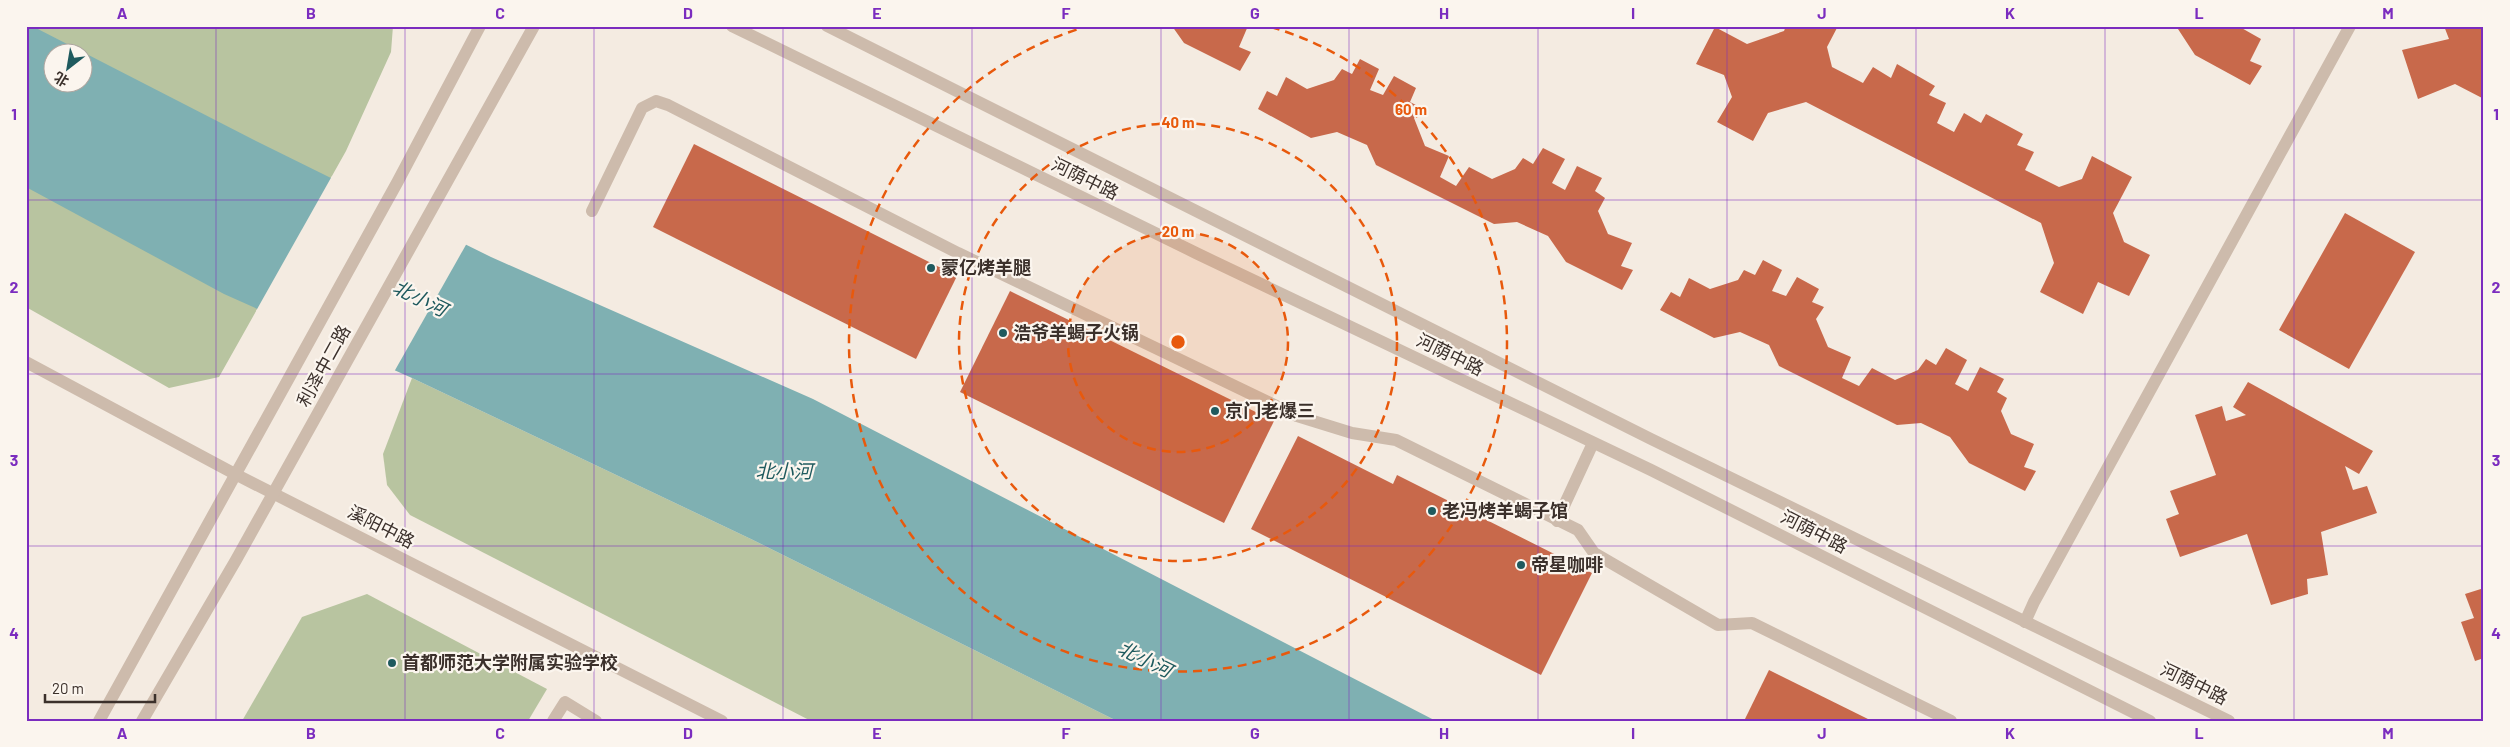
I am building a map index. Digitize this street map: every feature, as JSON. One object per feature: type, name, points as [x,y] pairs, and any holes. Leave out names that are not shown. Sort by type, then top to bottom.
[{"type":"street","name":"利泽中二路","points":[[99,721],[398,181],[480,26]]},
{"type":"street","name":"利泽中二路","points":[[142,721],[274,492],[534,26]]},
{"type":"street","name":"河荫中路","points":[[732,26],[1196,253],[1593,443],[2150,721]]},
{"type":"street","name":"河荫中路","points":[[826,26],[1651,439],[2229,721]]},
{"type":"street","points":[[2025,622],[2039,593],[2350,26]]},
{"type":"street","points":[[592,211],[642,108],[656,101],[958,253],[1296,416],[1352,433],[1396,440],[1578,530],[1594,553],[1718,625],[1752,623],[1951,721]]},
{"type":"street","name":"溪阳中路","points":[[26,362],[235,474],[274,492],[722,721]]},
{"type":"street","points":[[1557,521],[1593,443]]},
{"type":"street","points":[[553,721],[565,702],[596,721]]},
{"type":"green space","points":[[26,26],[393,26],[391,52],[346,151],[219,377],[169,388],[26,307]]},
{"type":"green space","points":[[412,378],[753,540],[1117,721],[811,721],[410,515],[387,485],[383,454]]},
{"type":"green space","name":"首都师范大学附属实验学校","points":[[367,594],[547,689],[528,721],[242,721],[302,617]]},
{"type":"water","name":"北小河","points":[[26,26],[32,26],[63,42],[42,42],[42,92],[92,92],[92,57],[256,141],[491,257],[813,399],[1436,721],[1117,721],[753,540],[412,378],[224,294],[26,187]]},
{"type":"pier","points":[[332,176],[467,243],[394,372],[256,311]]},
{"type":"building","points":[[1172,26],[1248,26],[1239,47],[1251,52],[1240,71],[1184,43]]},
{"type":"building","points":[[1786,26],[1838,26],[1827,47],[1832,67],[1863,83],[1873,67],[1891,78],[1897,64],[1935,86],[1929,95],[1946,103],[1937,123],[1954,132],[1964,113],[1981,123],[1986,114],[2023,134],[2017,145],[2034,152],[2025,170],[2059,187],[2082,179],[2092,156],[2132,177],[2113,213],[2124,242],[2150,255],[2129,296],[2098,282],[2083,314],[2040,292],[2054,263],[2041,223],[1806,102],[1768,113],[1753,141],[1717,122],[1732,97],[1724,75],[1696,64],[1715,27],[1747,44],[1784,31]]},
{"type":"building","points":[[2172,26],[2238,26],[2261,39],[2250,61],[2262,66],[2250,85],[2195,55],[2178,29]]},
{"type":"building","points":[[2444,26],[2484,26],[2484,99],[2455,84],[2418,99],[2402,50],[2449,39]]},
{"type":"building","points":[[1360,59],[1379,69],[1370,90],[1383,95],[1394,76],[1416,88],[1410,102],[1420,107],[1414,118],[1425,146],[1449,156],[1440,177],[1456,186],[1469,167],[1492,179],[1515,169],[1523,158],[1533,164],[1543,148],[1565,159],[1552,183],[1565,190],[1577,166],[1602,178],[1595,191],[1605,198],[1598,211],[1608,234],[1632,243],[1621,266],[1633,270],[1622,290],[1566,262],[1548,236],[1517,222],[1494,224],[1376,165],[1367,145],[1337,132],[1311,138],[1258,109],[1267,91],[1277,96],[1286,77],[1307,89],[1334,80],[1342,69],[1352,74]]},
{"type":"building","points":[[694,144],[957,276],[916,359],[653,227]]},
{"type":"building","points":[[2345,213],[2415,252],[2349,369],[2279,330]]},
{"type":"building","points":[[1763,260],[1782,270],[1772,291],[1786,296],[1797,277],[1819,289],[1812,302],[1824,307],[1816,319],[1828,347],[1851,357],[1842,378],[1859,386],[1872,368],[1895,380],[1918,370],[1926,359],[1936,365],[1946,348],[1967,360],[1955,384],[1968,391],[1980,367],[2004,379],[1997,392],[2007,398],[2001,411],[2011,434],[2034,444],[2024,467],[2036,471],[2025,491],[1969,463],[1950,437],[1921,423],[1897,425],[1779,366],[1769,345],[1740,332],[1714,338],[1660,310],[1671,292],[1680,297],[1689,278],[1710,289],[1738,280],[1744,270],[1755,275]]},
{"type":"building","points":[[1010,291],[1274,421],[1224,523],[960,392]]},
{"type":"building","points":[[2248,382],[2373,451],[2359,474],[2345,466],[2353,490],[2367,486],[2377,513],[2321,532],[2328,575],[2307,579],[2308,594],[2271,605],[2247,534],[2180,557],[2166,519],[2179,514],[2170,491],[2216,475],[2195,415],[2222,406],[2226,421],[2246,415],[2233,407]]},
{"type":"building","points":[[1298,436],[1393,484],[1397,475],[1592,573],[1541,675],[1251,529]]},
{"type":"building","points":[[2484,588],[2484,658],[2475,661],[2461,622],[2474,618],[2465,594]]},
{"type":"building","points":[[1769,670],[1872,721],[1744,721]]},
{"type":"place","name":"蒙亿烤羊腿","points":[[931,268]]},
{"type":"place","name":"浩爷羊蝎子火锅","points":[[1003,333]]},
{"type":"place","name":"京门老爆三","points":[[1215,411]]},
{"type":"place","name":"老冯烤羊蝎子馆","points":[[1432,511]]},
{"type":"place","name":"帝星咖啡","points":[[1521,565]]},
{"type":"place","name":"首都师范大学附属实验学校","points":[[392,663]]}]
